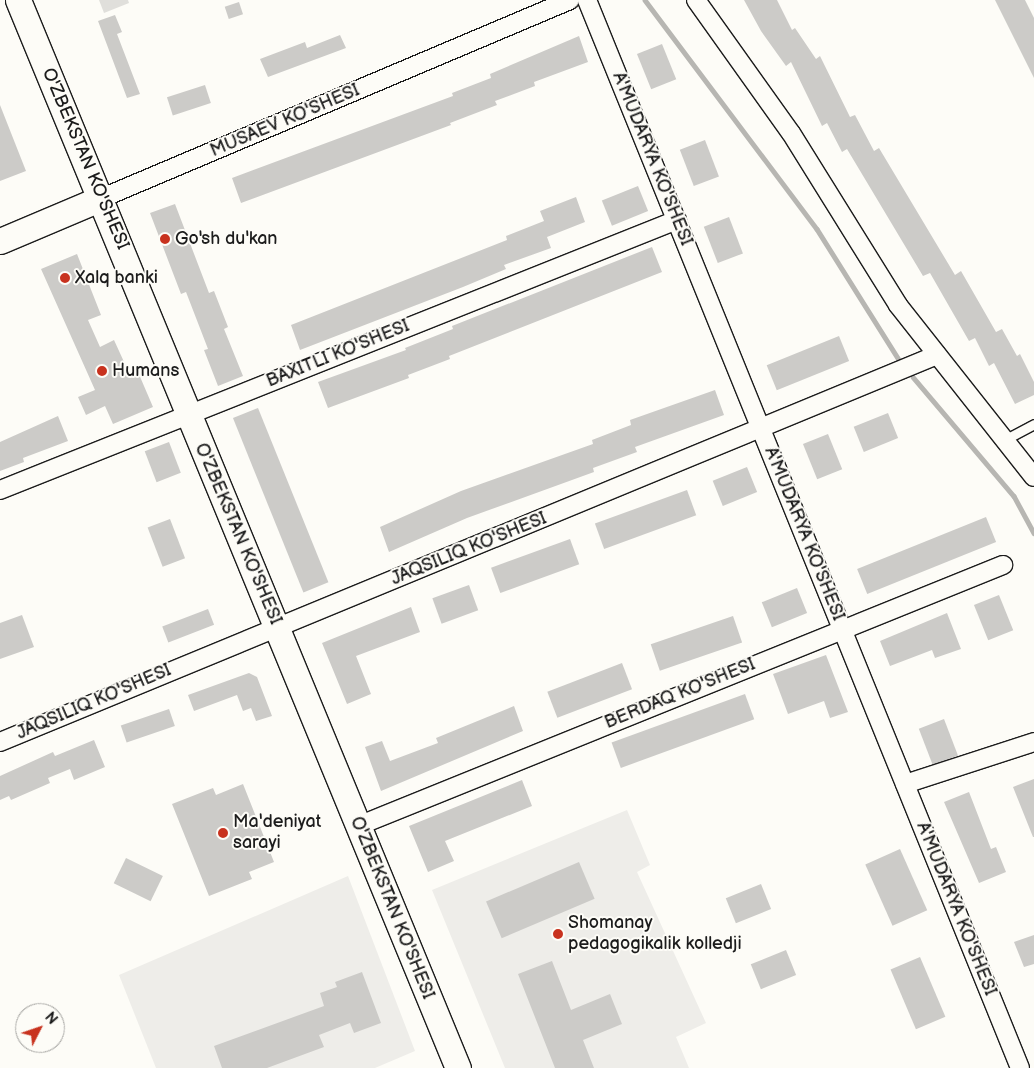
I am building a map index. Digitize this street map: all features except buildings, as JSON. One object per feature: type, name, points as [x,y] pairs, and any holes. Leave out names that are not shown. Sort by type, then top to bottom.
[{"type":"main road","name":"O'ZBEKSTAN KO'SHESI","points":[[18,0],[102,198],[455,1067]]},
{"type":"main road","name":"MUSAEV KO'SHESI","points":[[0,241],[102,198]]},
{"type":"street","name":"MUSAEV KO'SHESI","points":[[102,198],[570,0]]},
{"type":"street","name":"A'MUDARYA KO'SHESI","points":[[587,0],[1020,1068]]},
{"type":"street","points":[[696,0],[791,132],[898,305],[1006,439],[1034,477]]},
{"type":"street","name":"BAXITLI KO'SHESI","points":[[0,490],[188,413],[677,220]]},
{"type":"street","name":"JAQSILIQ KO'SHESI","points":[[0,742],[276,627],[762,430],[937,355]]},
{"type":"street","name":"BERDAQ KO'SHESI","points":[[358,826],[842,628],[1003,565]]},
{"type":"street","points":[[905,784],[1034,742]]},
{"type":"lane","points":[[1006,439],[1034,424]]},
{"type":"shaded area","points":[[99,0],[128,0],[129,3],[104,13]]},
{"type":"shaded area","name":"Shomanay pedagogikalik kolledji","points":[[627,810],[650,865],[637,872],[706,1023],[676,1037],[689,1068],[505,1068],[432,890]]},
{"type":"shaded area","points":[[348,876],[415,1051],[375,1068],[156,1068],[119,975]]},
{"type":"waterway","points":[[645,0],[817,229],[901,363]]},
{"type":"waterway","points":[[913,377],[1014,496],[1034,533]]},
{"type":"place","name":"Go'sh du'kan","points":[[165,239]]},
{"type":"place","name":"Xalq banki","points":[[65,278]]},
{"type":"place","name":"Humans","points":[[102,371]]},
{"type":"place","name":"Ma'deniyat sarayi","points":[[223,833]]},
{"type":"place","name":"Shomanay pedagogikalik kolledji","points":[[558,934]]}]
